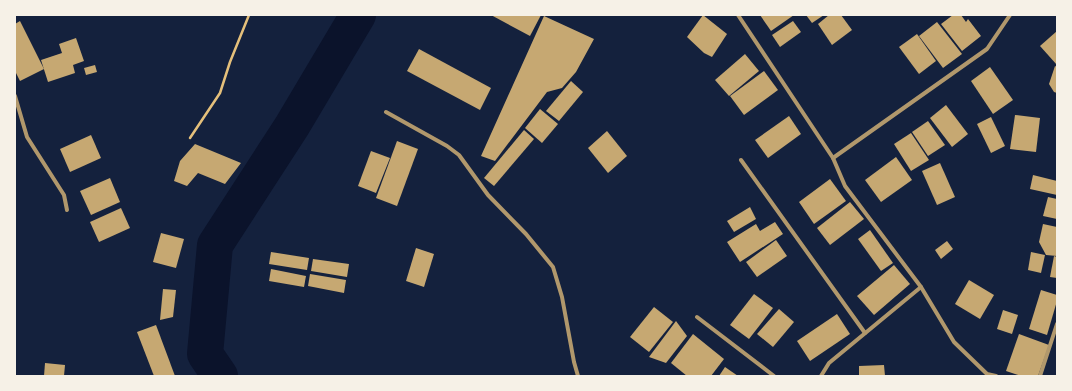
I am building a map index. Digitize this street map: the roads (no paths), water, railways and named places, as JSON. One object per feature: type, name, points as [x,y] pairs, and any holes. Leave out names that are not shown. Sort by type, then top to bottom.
[{"type":"street","points":[[738,15],[833,158],[845,186],[921,287],[954,342],[987,374],[996,376]]},
{"type":"street","points":[[833,158],[987,49],[1010,15]]},
{"type":"street","points":[[15,96],[27,137],[64,195],[67,210]]},
{"type":"street","points":[[386,112],[447,146],[459,155],[488,195],[526,234],[553,267],[562,297],[578,376]]},
{"type":"street","points":[[741,160],[865,334]]},
{"type":"street","points":[[821,376],[829,363],[921,287]]},
{"type":"street","points":[[697,317],[774,376]]},
{"type":"street","points":[[1040,376],[1057,324]]},
{"type":"waterway","points":[[220,376],[205,354],[215,245],[292,126],[358,15]]}]
